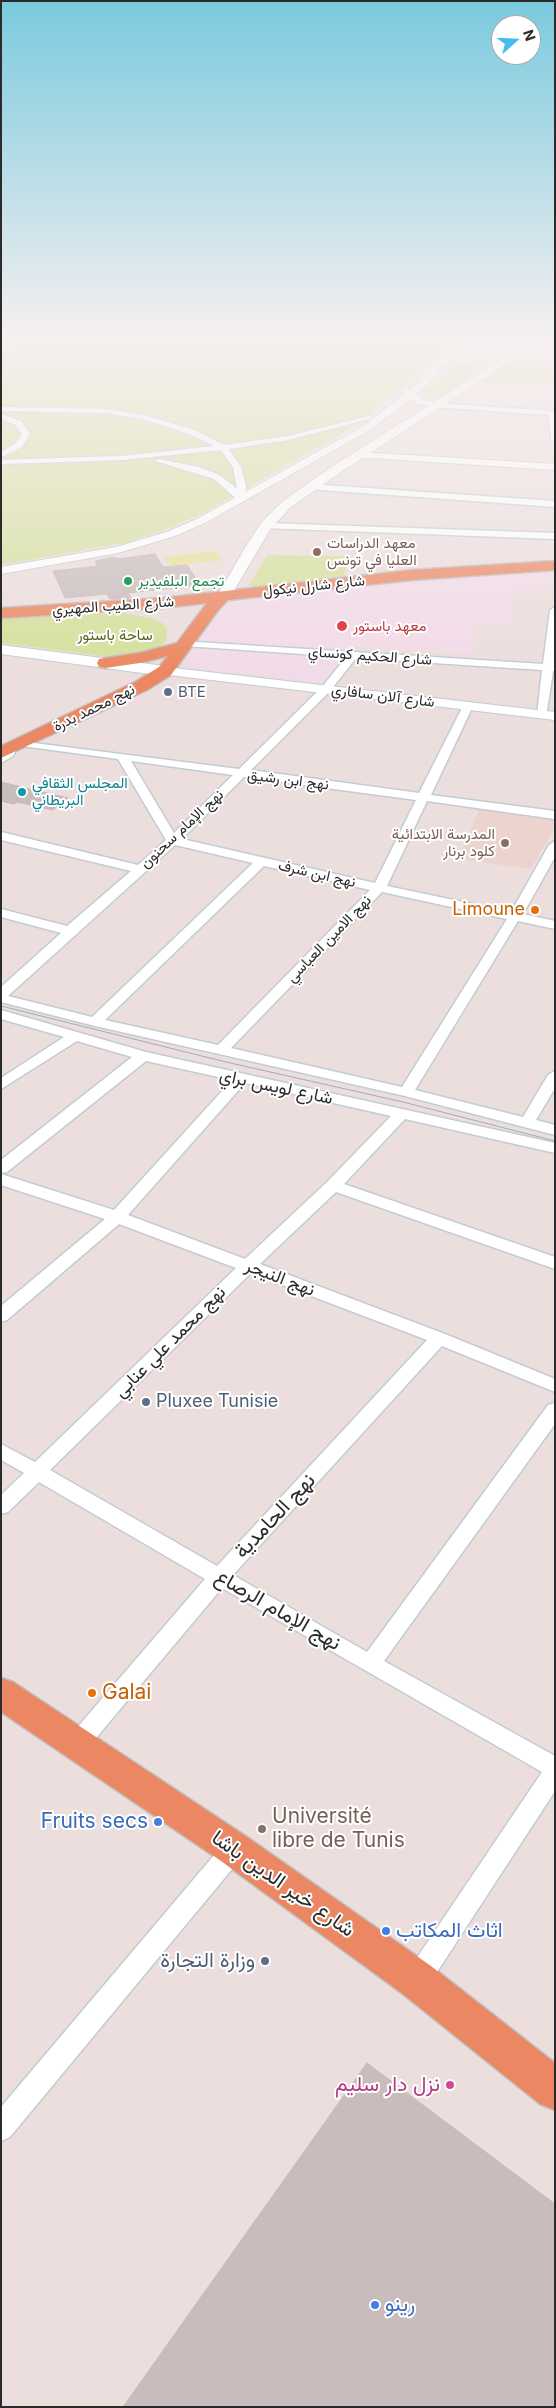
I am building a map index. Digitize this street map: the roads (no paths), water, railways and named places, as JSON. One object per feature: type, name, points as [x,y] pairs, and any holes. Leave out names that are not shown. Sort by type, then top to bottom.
[{"type":"main road","points":[[1,649],[105,663],[168,666],[213,606],[224,596],[266,526],[286,504],[368,449]]},
{"type":"main road","points":[[186,600],[211,590],[244,560]]},
{"type":"main road","name":"شارع شارل نيكول","points":[[224,596],[412,575],[555,565]]},
{"type":"main road","name":"شارع الطيب المهيري","points":[[6,612],[121,607],[224,596]]},
{"type":"main road","points":[[121,607],[138,608],[174,621],[184,643]]},
{"type":"main road","points":[[105,663],[146,657],[184,643]]},
{"type":"main road","name":"نهج محمد بدرة","points":[[7,749],[141,686],[168,666]]},
{"type":"main road","name":"شارع خير الدين باشا","points":[[1,1693],[234,1849],[417,1980],[555,2089]]},
{"type":"street","points":[[1,462],[122,458],[210,449]]},
{"type":"street","points":[[225,449],[237,467],[242,485],[241,499]]},
{"type":"street","points":[[1,571],[89,556],[145,543],[201,521],[330,449]]},
{"type":"street","points":[[359,455],[555,467]]},
{"type":"street","points":[[122,458],[161,461],[196,469],[217,477],[241,499]]},
{"type":"street","points":[[310,487],[555,504]]},
{"type":"street","points":[[266,526],[555,536]]},
{"type":"street","points":[[548,715],[555,610]]},
{"type":"street","name":"شارع الحكيم كونساي","points":[[184,643],[551,668]]},
{"type":"street","name":"نهج الإمام سحنون","points":[[1,997],[70,931],[173,841],[326,689],[354,654]]},
{"type":"street","name":"شارع آلان سافاري","points":[[168,666],[211,676],[548,715]]},
{"type":"street","name":"نهج الامين العباسي","points":[[221,1050],[379,888],[468,706]]},
{"type":"street","name":"نهج ابن رشيق","points":[[7,749],[123,758],[555,815]]},
{"type":"street","points":[[123,758],[173,841]]},
{"type":"street","points":[[1,836],[139,869]]},
{"type":"street","name":"نهج ابن شرف","points":[[173,841],[555,926]]},
{"type":"street","points":[[406,1092],[515,916],[555,846]]},
{"type":"street","points":[[95,1022],[262,861]]},
{"type":"street","points":[[1,913],[70,931]]},
{"type":"street","name":"شارع لويس براي","points":[[1,997],[95,1022],[406,1092],[555,1130]]},
{"type":"street","name":"شارع لويس براي","points":[[1,1014],[74,1037],[240,1080],[555,1148]]},
{"type":"street","points":[[1,1085],[74,1037]]},
{"type":"street","points":[[1,1168],[143,1056]]},
{"type":"street","points":[[527,1123],[555,1076]]},
{"type":"street","points":[[1,1316],[117,1217],[240,1080]]},
{"type":"street","name":"نهج محمد علي عنابي","points":[[1,1507],[248,1266],[333,1186],[402,1114]]},
{"type":"street","name":"نهج النيجر","points":[[1,1179],[117,1217],[439,1338],[555,1386]]},
{"type":"street","points":[[333,1186],[500,1242],[555,1263]]},
{"type":"street","name":"نهج الحامدية","points":[[77,1744],[220,1576],[439,1338]]},
{"type":"street","points":[[370,1664],[555,1410]]},
{"type":"street","name":"نهج الإمام الرصاع","points":[[1,1451],[555,1770]]},
{"type":"street","points":[[417,1980],[555,1770]]},
{"type":"street","points":[[1,2128],[234,1849]]},
{"type":"tram line","points":[[1,1006],[226,1062],[403,1102],[555,1141]]},
{"type":"place","name":"معهد الدراسات العليا في تونس","points":[[317,552]]},
{"type":"place","name":"تجمع البلفيدير","points":[[128,581]]},
{"type":"place","name":"معهد باستور","points":[[342,626]]},
{"type":"place","name":"BTE","points":[[168,692]]},
{"type":"place","name":"المجلس الثقافي البريطاني","points":[[22,792]]},
{"type":"place","name":"المدرسة الابتدائية كلود برنار","points":[[505,843]]},
{"type":"place","name":"Limoune","points":[[535,910]]},
{"type":"place","name":"Pluxee Tunisie","points":[[146,1402]]},
{"type":"place","name":"Galai","points":[[92,1693]]},
{"type":"place","name":"Fruits secs","points":[[158,1822]]},
{"type":"place","name":"Université libre de Tunis","points":[[262,1829]]},
{"type":"place","name":"اثاث المكاتب","points":[[386,1931]]},
{"type":"place","name":"وزارة التجارة","points":[[265,1961]]},
{"type":"place","name":"نزل دار سليم","points":[[450,2085]]},
{"type":"place","name":"رينو","points":[[375,2305]]},
{"type":"park label","name":"ساحة باستور","points":[[115,635]]}]
